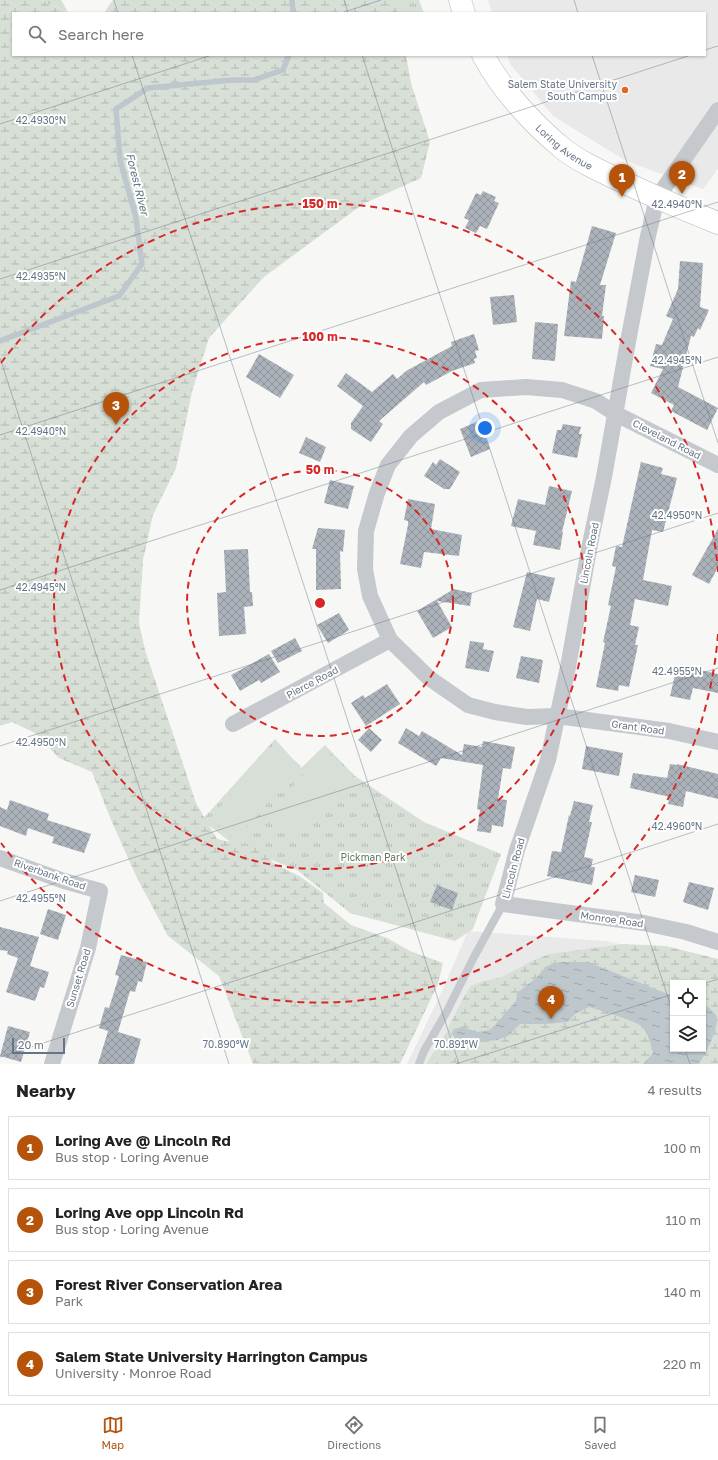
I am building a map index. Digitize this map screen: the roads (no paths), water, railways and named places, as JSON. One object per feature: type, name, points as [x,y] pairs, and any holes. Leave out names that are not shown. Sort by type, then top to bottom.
[{"type":"highway","points":[[460,0],[464,12]]},
{"type":"highway","name":"Loring Avenue","points":[[484,56],[502,86],[521,108],[562,148],[589,166],[657,198],[718,223]]},
{"type":"street","points":[[657,198],[718,110]]},
{"type":"street","name":"Lincoln Road","points":[[504,904],[517,850],[548,760],[558,716],[616,414],[645,251],[657,198]]},
{"type":"street","name":"Cleveland Road","points":[[390,640],[370,596],[364,569],[366,531],[377,493],[388,466],[410,436],[438,412],[481,390],[526,387],[562,390],[596,401],[616,414],[718,465]]},
{"type":"street","name":"Grant Road","points":[[390,640],[429,678],[468,705],[496,712],[527,717],[558,716],[669,731],[718,742]]},
{"type":"street","name":"Pierce Road","points":[[233,724],[390,640]]},
{"type":"street","name":"Riverbank Road","points":[[0,858],[64,881],[100,891]]},
{"type":"street","name":"Sunset Road","points":[[52,1064],[88,948],[100,891]]},
{"type":"street","name":"Monroe Road","points":[[504,904],[644,923],[686,932],[718,942]]},
{"type":"lane","points":[[419,1064],[424,1051],[504,904]]},
{"type":"water","points":[[559,962],[588,962],[670,995],[670,1052],[706,1052],[699,1064],[643,1064],[653,1053],[648,1035],[644,1029],[626,1019],[589,1007],[575,1014],[568,1022],[520,1024],[508,1036],[497,1040],[479,1042],[465,1039],[456,1040],[452,1033],[454,1029],[462,1027],[478,1032],[489,1030],[494,1026],[516,1001],[517,993],[536,978],[547,966]]},
{"type":"water","points":[[706,1005],[717,1017],[716,1028],[706,1052]]},
{"type":"waterway","name":"Forest River","points":[[292,0],[293,12]]},
{"type":"waterway","name":"Forest River","points":[[0,341],[119,296],[142,264],[136,218],[120,160],[116,109],[148,88],[232,80],[254,80],[283,70],[289,56]]},
{"type":"place","name":"Salem State University South Campus","points":[[625,90]]},
{"type":"place","name":"Loring Ave opp Lincoln Rd","points":[[682,194]]},
{"type":"place","name":"Loring Ave @ Lincoln Rd","points":[[622,197]]},
{"type":"place","name":"Forest River Conservation Area","points":[[116,425]]},
{"type":"place","name":"Salem State University Harrington Campus","points":[[551,1019]]},
{"type":"park label","name":"Pickman Park","points":[[373,857]]}]
